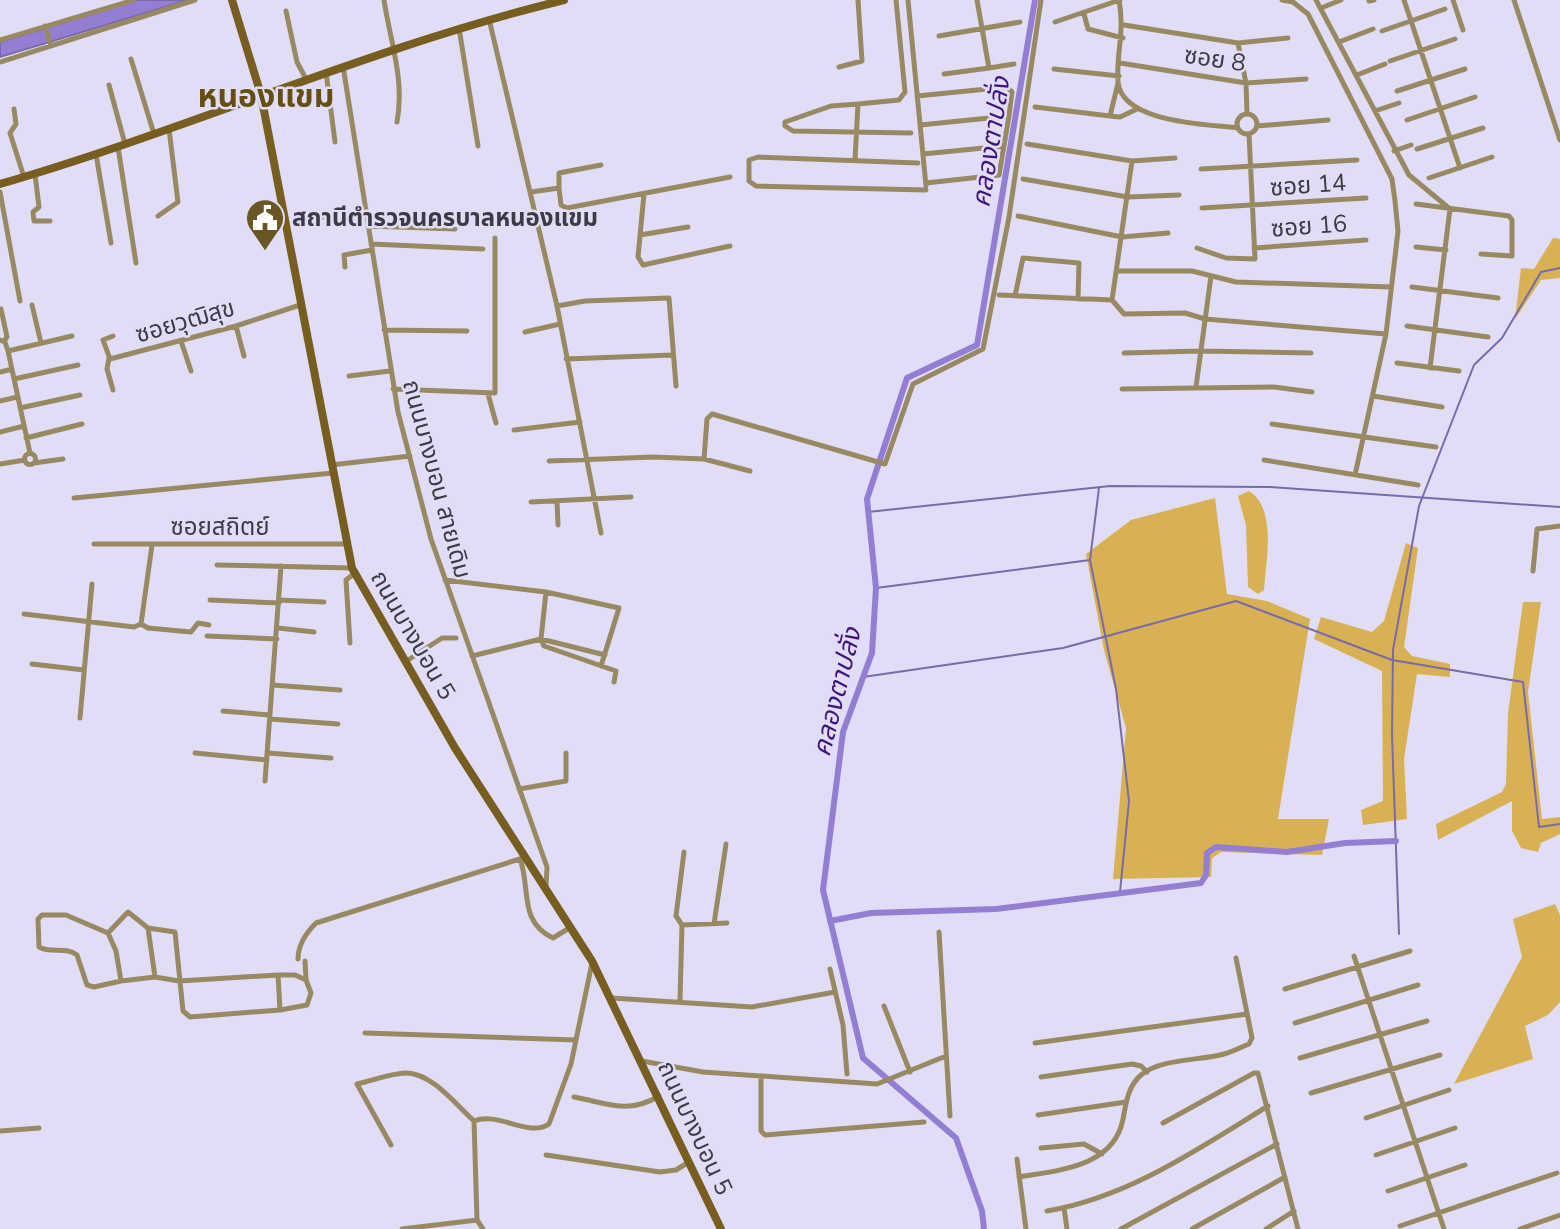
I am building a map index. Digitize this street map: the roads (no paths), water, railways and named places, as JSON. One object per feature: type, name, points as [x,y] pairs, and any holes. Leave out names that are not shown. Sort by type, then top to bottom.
[{"type":"main road","name":"ถนนบางบอน 5","points":[[232,0],[261,95],[353,570],[455,748],[523,858],[546,887],[593,961],[721,1229]]},
{"type":"main road","points":[[0,184],[154,135],[395,48],[489,19],[564,0]]},
{"type":"street","points":[[0,40],[134,0]]},
{"type":"street","points":[[0,62],[195,0]]},
{"type":"street","points":[[384,0],[395,48],[400,99],[397,122]]},
{"type":"street","points":[[839,67],[862,61],[858,0]]},
{"type":"street","points":[[896,0],[905,92],[899,100],[831,106],[784,124],[793,131],[911,133]]},
{"type":"street","points":[[908,0],[926,189]]},
{"type":"street","points":[[977,0],[989,68]]},
{"type":"street","points":[[704,459],[707,419],[712,414],[880,464],[913,384],[983,349],[1009,216],[1041,0]]},
{"type":"street","points":[[1055,22],[1120,0],[1123,38],[1119,80],[1110,116]]},
{"type":"street","points":[[1282,0],[1293,2],[1308,14],[1392,180],[1398,231],[1386,334],[1355,475]]},
{"type":"street","points":[[1316,0],[1394,151],[1422,189],[1450,209]]},
{"type":"street","points":[[1321,8],[1341,0]]},
{"type":"street","points":[[1405,0],[1460,167]]},
{"type":"street","points":[[1453,0],[1463,30]]},
{"type":"street","points":[[1514,0],[1560,140]]},
{"type":"street","points":[[1382,31],[1445,9]]},
{"type":"street","points":[[286,11],[297,62],[306,79]]},
{"type":"street","points":[[1084,13],[1088,29],[1123,38]]},
{"type":"street","points":[[489,19],[557,306],[589,460],[601,533]]},
{"type":"street","points":[[939,36],[1020,22]]},
{"type":"street","points":[[1124,25],[1238,43],[1288,38]]},
{"type":"street","points":[[46,27],[50,45]]},
{"type":"street","points":[[459,28],[478,146]]},
{"type":"street","points":[[1339,43],[1373,29]]},
{"type":"street","points":[[1357,75],[1455,39]]},
{"type":"street","points":[[1238,43],[1246,83],[1247,114]]},
{"type":"street","points":[[131,59],[154,135]]},
{"type":"street","name":"ซอย 8","points":[[1120,63],[1246,83],[1306,79]]},
{"type":"street","points":[[944,74],[1014,64]]},
{"type":"street","name":"ถนนบางบอน สายเดิม","points":[[343,66],[393,389],[445,580],[547,867],[546,887]]},
{"type":"street","points":[[1054,69],[1119,80]]},
{"type":"street","points":[[1397,90],[1465,69]]},
{"type":"street","points":[[326,72],[335,142]]},
{"type":"street","points":[[1119,80],[1123,95],[1147,115],[1238,128],[1249,134]]},
{"type":"street","points":[[109,85],[122,145],[136,264]]},
{"type":"street","points":[[917,96],[1007,87],[1012,92],[1000,173],[997,176],[926,189],[756,186],[749,181],[748,163],[753,157],[918,163]]},
{"type":"street","points":[[1407,120],[1475,97]]},
{"type":"street","points":[[1375,111],[1399,103]]},
{"type":"street","points":[[855,160],[858,104]]},
{"type":"street","points":[[1035,107],[1120,117],[1137,108]]},
{"type":"street","points":[[14,108],[16,124],[10,133],[24,177]]},
{"type":"street","points":[[1247,114],[1256,119],[1257,126]]},
{"type":"street","points":[[1238,128],[1238,120],[1247,114]]},
{"type":"street","points":[[920,125],[1009,116]]},
{"type":"street","points":[[1254,248],[1249,134],[1257,126],[1328,120]]},
{"type":"street","points":[[1394,151],[1483,128]]},
{"type":"street","points":[[159,216],[178,202],[169,129]]},
{"type":"street","points":[[1027,144],[1132,161],[1175,158]]},
{"type":"street","points":[[923,154],[1004,146]]},
{"type":"street","points":[[96,154],[111,243]]},
{"type":"street","points":[[1429,178],[1492,157]]},
{"type":"street","points":[[1201,169],[1357,160]]},
{"type":"street","points":[[1112,300],[1132,161]]},
{"type":"street","points":[[601,165],[559,173],[561,205],[567,208],[730,177]]},
{"type":"street","points":[[35,174],[39,207],[33,212],[34,221],[50,221]]},
{"type":"street","points":[[1023,179],[1128,197],[1179,195]]},
{"type":"street","points":[[531,192],[559,188]]},
{"type":"street","points":[[0,192],[20,300]]},
{"type":"street","points":[[644,194],[638,257],[643,265],[730,246]]},
{"type":"street","name":"ซอย 14","points":[[1202,208],[1366,198]]},
{"type":"street","points":[[1416,204],[1504,215],[1512,220],[1512,256],[1481,254]]},
{"type":"street","points":[[1430,368],[1450,209]]},
{"type":"street","points":[[316,218],[366,211]]},
{"type":"street","points":[[1018,216],[1122,237],[1168,233]]},
{"type":"street","points":[[368,226],[455,229]]},
{"type":"street","points":[[640,235],[688,227]]},
{"type":"street","points":[[393,389],[488,394],[496,390],[495,238]]},
{"type":"street","name":"ซอย 16","points":[[1197,248],[1226,258],[1255,259],[1254,248],[1366,240]]},
{"type":"street","points":[[345,267],[344,255],[371,247],[461,246],[483,249]]},
{"type":"street","points":[[1416,247],[1446,250]]},
{"type":"street","points":[[1015,296],[1023,258],[1079,263],[1078,299]]},
{"type":"street","points":[[1117,271],[1192,271],[1236,282],[1391,287]]},
{"type":"street","points":[[1196,387],[1211,276]]},
{"type":"street","points":[[1412,287],[1498,298]]},
{"type":"street","points":[[999,295],[1112,300],[1124,314],[1185,313],[1205,319],[1386,334]]},
{"type":"street","points":[[557,306],[585,301],[669,299],[676,386]]},
{"type":"street","points":[[32,305],[41,343]]},
{"type":"street","name":"ซอยวุฒิสุข","points":[[113,336],[103,340],[109,358],[236,326],[300,305]]},
{"type":"street","points":[[1,309],[7,337],[2,341],[8,351],[26,438],[30,453],[35,456],[34,463]]},
{"type":"street","points":[[525,332],[560,324]]},
{"type":"street","points":[[236,326],[244,356]]},
{"type":"street","points":[[1407,326],[1488,337]]},
{"type":"street","points":[[384,330],[467,331]]},
{"type":"street","points":[[8,351],[72,336]]},
{"type":"street","points":[[181,341],[191,371]]},
{"type":"street","points":[[1124,353],[1311,353]]},
{"type":"street","points":[[566,359],[672,355]]},
{"type":"street","points":[[109,358],[107,369],[113,390]]},
{"type":"street","points":[[1397,363],[1459,372]]},
{"type":"street","points":[[13,379],[78,365]]},
{"type":"street","points":[[0,372],[12,369]]},
{"type":"street","points":[[349,376],[390,371]]},
{"type":"street","points":[[1122,389],[1274,387],[1312,391]]},
{"type":"street","points":[[20,408],[80,394]]},
{"type":"street","points":[[488,394],[496,423]]},
{"type":"street","points":[[1373,396],[1442,407]]},
{"type":"street","points":[[0,401],[17,397]]},
{"type":"street","points":[[514,430],[580,422]]},
{"type":"street","points":[[26,438],[82,424]]},
{"type":"street","points":[[1272,424],[1436,447]]},
{"type":"street","points":[[0,432],[24,426]]},
{"type":"street","points":[[0,464],[24,460],[30,453]]},
{"type":"street","points":[[74,498],[332,469],[410,456]]},
{"type":"street","points":[[24,460],[28,464],[63,459]]},
{"type":"street","points":[[549,461],[704,459],[750,471]]},
{"type":"street","points":[[1264,460],[1418,485]]},
{"type":"street","points":[[531,502],[631,497]]},
{"type":"street","points":[[557,501],[558,525]]},
{"type":"street","points":[[1533,571],[1537,529],[1560,526]]},
{"type":"street","name":"ซอยสถิตย์","points":[[94,544],[346,544]]},
{"type":"street","points":[[141,624],[152,545]]},
{"type":"street","points":[[217,565],[353,570]]},
{"type":"street","points":[[265,781],[281,566]]},
{"type":"street","points":[[350,643],[346,580],[353,570]]},
{"type":"street","points":[[445,580],[546,592],[619,608],[601,666]]},
{"type":"street","points":[[80,718],[92,584]]},
{"type":"street","points":[[546,592],[541,639],[548,649],[617,671],[614,682]]},
{"type":"street","points":[[210,600],[324,602]]},
{"type":"street","points":[[24,614],[134,627],[141,624]]},
{"type":"street","points":[[141,624],[148,628],[191,632],[198,623],[209,625]]},
{"type":"street","points":[[278,628],[314,632]]},
{"type":"street","points":[[206,636],[277,639]]},
{"type":"street","points":[[405,662],[442,638],[456,638]]},
{"type":"street","points":[[472,656],[541,639],[605,655]]},
{"type":"street","points":[[32,664],[84,670]]},
{"type":"street","points":[[272,685],[340,690]]},
{"type":"street","points":[[223,711],[338,724]]},
{"type":"street","points":[[268,752],[331,758]]},
{"type":"street","points":[[195,753],[267,760]]},
{"type":"street","points":[[519,789],[566,781],[566,753]]},
{"type":"street","points":[[713,923],[726,844]]},
{"type":"street","points":[[680,1000],[682,925],[676,916],[684,852]]},
{"type":"street","points":[[108,933],[128,912],[148,928],[175,932],[183,1011],[190,1017],[280,1010],[307,1005],[311,993],[301,960],[301,945],[316,923],[523,858],[525,903],[538,929],[553,937],[572,927]]},
{"type":"street","points":[[121,981],[116,951],[108,933],[87,921],[66,915],[49,914],[38,919],[37,942],[43,950],[66,949],[77,955],[89,986],[155,977],[179,981],[295,975],[306,980]]},
{"type":"street","points":[[682,925],[727,923]]},
{"type":"street","points":[[148,928],[155,977]]},
{"type":"street","points":[[939,932],[950,1116]]},
{"type":"street","points":[[1285,989],[1410,951]]},
{"type":"street","points":[[1354,956],[1444,1229]]},
{"type":"street","points":[[1019,1177],[1072,1168],[1102,1154],[1115,1143],[1121,1129],[1126,1102],[1140,1076],[1154,1068],[1225,1054],[1249,1044],[1251,1038],[1236,958]]},
{"type":"street","points":[[295,975],[301,960]]},
{"type":"street","points":[[474,1121],[483,1118],[536,1128],[546,1127],[566,1079],[593,961]]},
{"type":"street","points":[[830,969],[843,1025],[847,1074]]},
{"type":"street","points":[[278,975],[280,1010]]},
{"type":"street","points":[[1295,1023],[1418,985]]},
{"type":"street","points":[[612,998],[680,1000],[752,1007],[835,992]]},
{"type":"street","points":[[884,1006],[911,1072]]},
{"type":"street","points":[[1035,1043],[1247,1014]]},
{"type":"street","points":[[1300,1058],[1427,1021]]},
{"type":"street","points":[[365,1032],[576,1040]]},
{"type":"street","points":[[1311,1093],[1440,1055]]},
{"type":"street","points":[[642,1061],[703,1072],[877,1084],[946,1056]]},
{"type":"street","points":[[1041,1077],[1132,1064],[1141,1066],[1147,1072]]},
{"type":"street","points":[[1163,1123],[1254,1073],[1261,1077],[1298,1229]]},
{"type":"street","points":[[391,1145],[357,1084],[400,1074],[417,1075],[431,1083],[474,1121],[477,1217],[483,1229]]},
{"type":"street","points":[[761,1076],[761,1131],[765,1135],[924,1122]]},
{"type":"street","points":[[1367,1118],[1449,1090]]},
{"type":"street","points":[[574,1097],[632,1108],[642,1106],[659,1096]]},
{"type":"street","points":[[1038,1115],[1126,1102]]},
{"type":"street","points":[[1047,1211],[1090,1203],[1121,1190],[1179,1160],[1268,1106]]},
{"type":"street","points":[[0,1131],[39,1128]]},
{"type":"street","points":[[1376,1155],[1455,1128]]},
{"type":"street","points":[[1041,1148],[1084,1144],[1102,1154]]},
{"type":"street","points":[[1121,1229],[1277,1144]]},
{"type":"street","points":[[546,1155],[660,1172],[676,1170],[690,1162]]},
{"type":"street","points":[[1017,1159],[1026,1229]]},
{"type":"street","points":[[1388,1191],[1465,1166]]},
{"type":"street","points":[[1400,1226],[1557,1173]]},
{"type":"street","points":[[1192,1229],[1285,1177]]},
{"type":"street","points":[[1064,1208],[1067,1229]]},
{"type":"street","points":[[1266,1229],[1294,1212]]},
{"type":"street","points":[[1520,1229],[1560,1215]]},
{"type":"street","points":[[402,1229],[477,1217]]},
{"type":"waterway","name":"คลองตาปลั่ง","points":[[984,1229],[982,1211],[956,1138],[863,1058],[823,890],[843,732],[872,653],[876,588],[867,499],[907,378],[977,345],[1035,0]]},
{"type":"waterway","points":[[1399,934],[1392,735],[1393,650],[1419,506],[1474,365],[1502,338],[1541,272],[1560,268]]},
{"type":"waterway","points":[[868,512],[1110,486],[1269,487],[1560,507]]},
{"type":"waterway","points":[[1099,488],[1090,560],[1116,689],[1129,801],[1120,892]]},
{"type":"waterway","points":[[876,588],[1090,560]]},
{"type":"waterway","points":[[863,677],[1063,648],[1236,601],[1392,660],[1523,682],[1539,827],[1560,824]]},
{"type":"waterway","points":[[830,921],[871,913],[996,909],[1201,883],[1206,875],[1207,853],[1216,847],[1287,852],[1345,843],[1396,841]]},
{"type":"place","name":"สถานีตำรวจนครบาลหนองแขม","points":[[265,252]]},
{"type":"district","name":"หนองแขม","points":[[266,96]]}]
